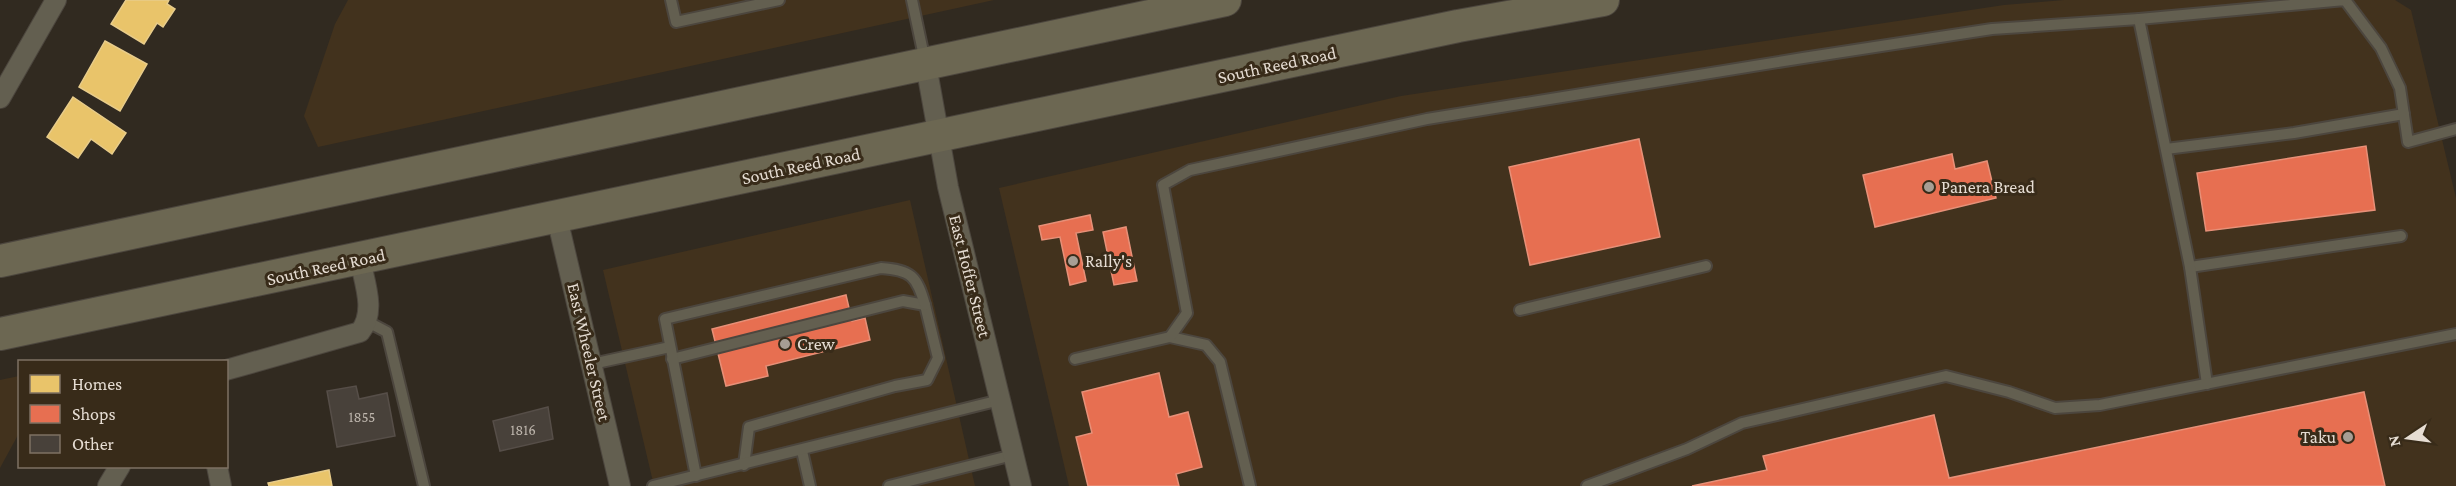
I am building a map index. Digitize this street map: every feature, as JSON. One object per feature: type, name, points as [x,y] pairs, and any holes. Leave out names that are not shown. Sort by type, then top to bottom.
[{"type":"main road","points":[[0,261],[1225,0]]},
{"type":"main road","name":"South Reed Road","points":[[0,334],[360,260],[1458,26],[1603,0]]},
{"type":"street","points":[[0,98],[56,0]]},
{"type":"street","name":"East Hoffer Street","points":[[926,65],[938,137],[1021,486]]},
{"type":"street","name":"East Wheeler Street","points":[[557,218],[620,486]]},
{"type":"street","points":[[228,369],[360,332],[368,322],[369,304],[360,260]]},
{"type":"street","points":[[108,486],[119,468]]},
{"type":"street","points":[[217,468],[221,486]]},
{"type":"lane","points":[[672,0],[676,22],[779,0]]},
{"type":"lane","points":[[912,0],[926,65]]},
{"type":"lane","points":[[1170,337],[1187,313],[1163,185],[1190,170],[1427,119],[1992,28],[2139,20],[2345,0],[2381,48],[2400,88],[2408,142],[2456,129]]},
{"type":"lane","points":[[2139,20],[2190,267],[2207,384]]},
{"type":"lane","points":[[2166,149],[2264,138],[2404,114]]},
{"type":"lane","points":[[2190,267],[2401,236]]},
{"type":"lane","points":[[1520,310],[1706,266]]},
{"type":"lane","points":[[696,476],[665,319],[881,268],[901,269],[920,285],[938,358],[927,380],[896,386],[749,427],[744,465]]},
{"type":"lane","points":[[672,359],[903,301],[925,304]]},
{"type":"lane","points":[[368,322],[387,333],[424,486]]},
{"type":"lane","points":[[1587,486],[1688,449],[1742,423],[1946,376],[2009,392],[2055,408],[2100,405],[2456,334]]},
{"type":"lane","points":[[1075,359],[1170,337],[1206,345],[1220,363],[1250,486]]},
{"type":"lane","points":[[592,364],[670,347]]},
{"type":"lane","points":[[653,486],[802,451],[1000,400]]},
{"type":"lane","points":[[802,451],[810,486]]},
{"type":"lane","points":[[890,486],[1013,455]]},
{"type":"shaded area","points":[[348,0],[994,0],[318,147],[304,116],[335,24]]},
{"type":"shaded area","points":[[2064,0],[2395,0],[2411,10],[2456,198],[2456,486],[1069,486],[999,188],[1401,96],[2004,5]]},
{"type":"shaded area","points":[[910,200],[975,486],[654,486],[603,270]]},
{"type":"shaded area","points":[[18,376],[18,435],[0,468],[0,380]]},
{"type":"building: Homes","points":[[126,0],[169,0],[167,4],[175,9],[163,27],[157,23],[144,44],[111,24]]},
{"type":"building: Homes","points":[[105,41],[147,64],[120,111],[79,87]]},
{"type":"building: Homes","points":[[73,97],[126,133],[112,154],[91,139],[78,158],[47,137]]},
{"type":"building: Homes","points":[[329,470],[332,486],[269,486],[268,483]]},
{"type":"building: Shops","points":[[1639,139],[1660,237],[1530,265],[1509,167]]},
{"type":"building: Shops","points":[[2366,146],[2375,210],[2206,231],[2197,173]]},
{"type":"building: Shops","name":"Panera Bread","points":[[1952,154],[1955,169],[1987,161],[1996,198],[1875,227],[1863,175]]},
{"type":"building: Shops","name":"Rally's","points":[[1090,215],[1093,230],[1076,233],[1086,281],[1070,285],[1060,237],[1042,240],[1039,226]]},
{"type":"building: Shops","points":[[1126,227],[1137,281],[1114,285],[1103,232]]},
{"type":"building: Shops","name":"Crew","points":[[846,295],[852,321],[865,318],[870,340],[766,366],[768,376],[726,386],[712,329]]},
{"type":"building: Shops","points":[[1159,373],[1169,417],[1188,412],[1202,467],[1176,474],[1179,486],[1088,486],[1076,437],[1092,433],[1082,392]]},
{"type":"building: Shops","points":[[2364,392],[2385,486],[1692,486],[1767,470],[1763,456],[1934,415],[1949,478]]},
{"type":"building: Other","points":[[356,386],[359,399],[387,393],[395,436],[337,447],[327,391]]},
{"type":"building: Other","points":[[548,407],[553,439],[500,451],[493,421]]},
{"type":"place","name":"Panera Bread","points":[[1929,187]]},
{"type":"place","name":"Rally's","points":[[1073,261]]},
{"type":"place","name":"Crew","points":[[785,344]]},
{"type":"place","name":"Taku","points":[[2348,437]]}]
